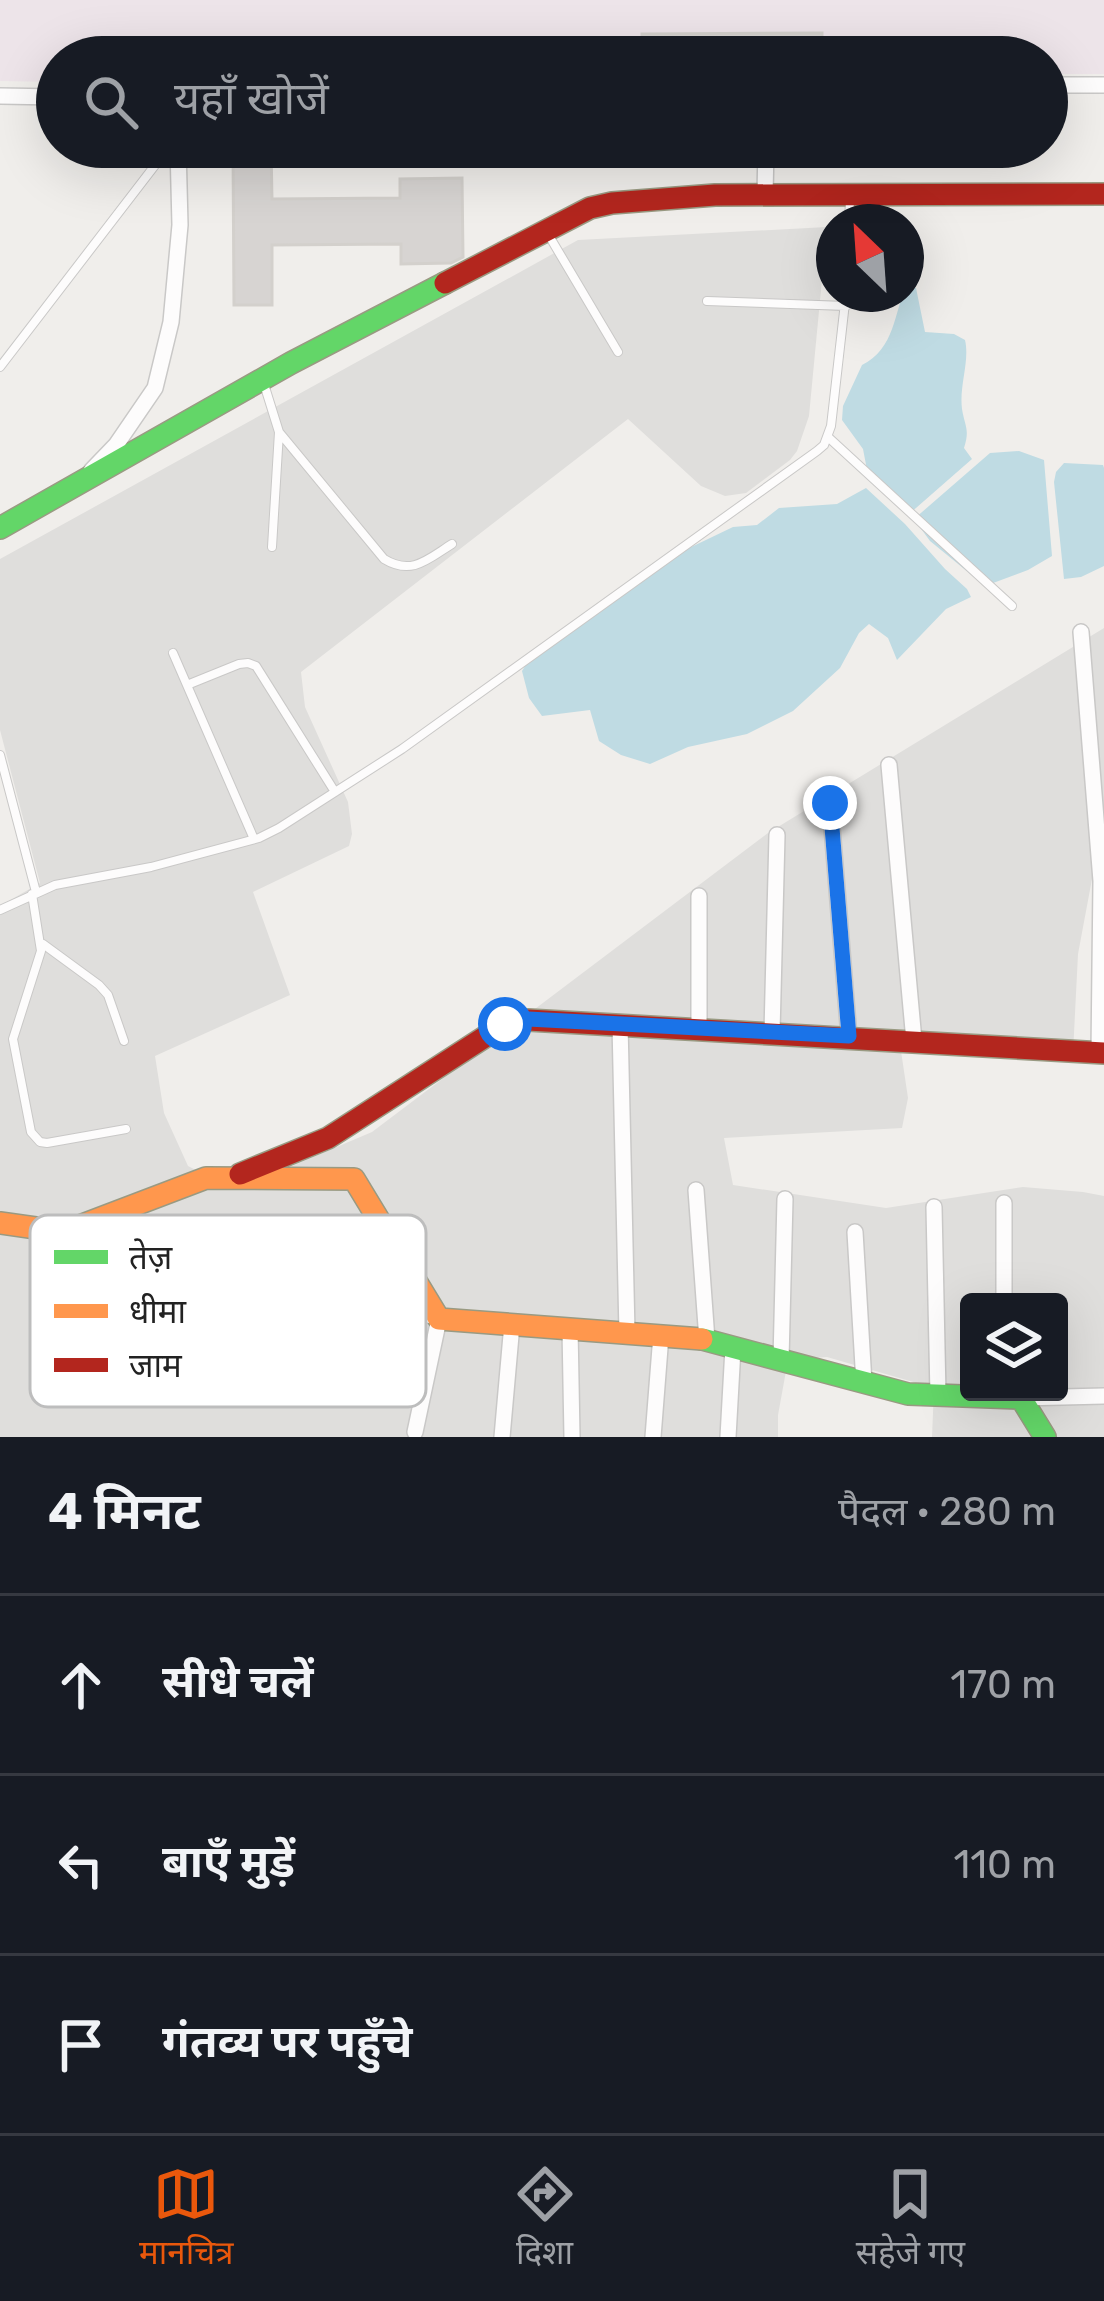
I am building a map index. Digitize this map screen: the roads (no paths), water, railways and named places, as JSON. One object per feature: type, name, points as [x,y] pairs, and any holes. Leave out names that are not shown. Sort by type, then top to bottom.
[{"type":"street","points":[[1068,85],[1104,85]]},
{"type":"street","points":[[0,96],[36,97]]},
{"type":"street","points":[[76,485],[116,446],[154,388],[171,322],[181,226],[179,168]]},
{"type":"street","points":[[765,195],[766,168]]},
{"type":"street","points":[[0,528],[262,379],[590,208],[612,202],[715,195],[1104,194]]},
{"type":"street","points":[[228,1178],[328,1138],[505,1024],[528,1019],[1101,1053],[1101,881],[1081,632]]},
{"type":"street","points":[[889,765],[914,1041]]},
{"type":"street","points":[[830,803],[849,1036]]},
{"type":"street","points":[[772,1032],[777,835]]},
{"type":"street","points":[[699,896],[699,1028]]},
{"type":"street","points":[[620,1024],[627,1333]]},
{"type":"street","points":[[109,1215],[206,1178],[354,1179],[376,1215]]},
{"type":"street","points":[[696,1190],[707,1340]]},
{"type":"street","points":[[781,1360],[785,1199]]},
{"type":"street","points":[[1004,1203],[1004,1293]]},
{"type":"street","points":[[934,1207],[938,1395]]},
{"type":"street","points":[[0,1223],[30,1227]]},
{"type":"street","points":[[856,1232],[864,1382]]},
{"type":"street","points":[[426,1297],[438,1317],[426,1377]]},
{"type":"street","points":[[426,1317],[707,1340],[908,1394],[960,1395]]},
{"type":"street","points":[[502,1437],[512,1324]]},
{"type":"street","points":[[570,1328],[572,1437]]},
{"type":"street","points":[[653,1437],[661,1335]]},
{"type":"street","points":[[728,1437],[733,1348]]},
{"type":"street","points":[[1068,1396],[1104,1396]]},
{"type":"street","points":[[1014,1401],[1045,1437]]},
{"type":"street","points":[[415,1432],[420,1407]]},
{"type":"lane","points":[[0,367],[153,168]]},
{"type":"lane","points":[[850,194],[850,204]]},
{"type":"lane","points":[[546,230],[618,352]]},
{"type":"lane","points":[[707,301],[816,305]]},
{"type":"lane","points":[[0,910],[55,885],[151,867],[254,839],[402,749],[817,451],[828,437],[845,312]]},
{"type":"lane","points":[[262,379],[279,432],[272,548]]},
{"type":"lane","points":[[279,432],[385,559],[406,568],[452,544]]},
{"type":"lane","points":[[828,437],[1012,606]]},
{"type":"lane","points":[[173,653],[254,839]]},
{"type":"lane","points":[[188,685],[239,664],[256,666],[335,792]]},
{"type":"lane","points":[[0,754],[34,893],[41,943],[13,1040],[31,1132],[46,1143],[126,1129]]},
{"type":"lane","points":[[41,943],[100,985],[114,1008],[124,1041]]},
{"type":"water","points":[[897,312],[921,312],[925,332],[954,334],[965,340],[961,400],[967,432],[964,448],[972,459],[908,515],[868,475],[863,449],[842,420],[843,406],[862,365],[887,340]]},
{"type":"water","points":[[1019,451],[1044,460],[1052,556],[985,586],[930,541],[914,519],[990,453]]},
{"type":"water","points":[[1064,463],[1103,465],[1104,566],[1064,579],[1054,482]]},
{"type":"water","points":[[866,488],[971,597],[946,609],[897,660],[888,638],[869,624],[840,668],[793,711],[747,734],[688,747],[650,764],[621,755],[599,741],[590,710],[542,716],[529,698],[522,671],[534,652],[685,550],[733,527],[757,525],[779,508],[837,504]]}]
